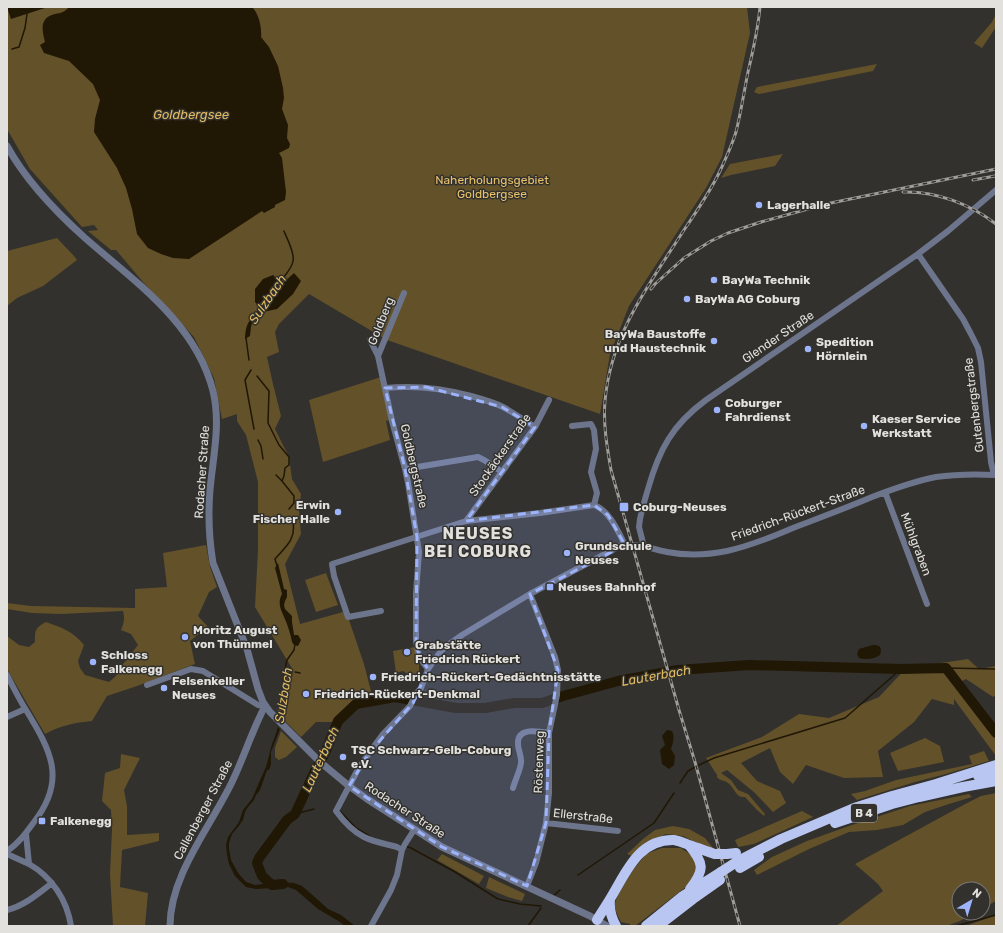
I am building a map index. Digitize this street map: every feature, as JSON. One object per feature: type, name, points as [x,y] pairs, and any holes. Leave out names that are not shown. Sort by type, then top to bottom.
[{"type":"highway","points":[[936,784],[996,765]]},
{"type":"highway","name":"B 4","points":[[658,926],[738,861],[781,839],[854,808],[892,796],[936,784],[996,773]]},
{"type":"highway","name":"B 4","points":[[738,861],[777,848],[840,820],[892,804],[963,787],[996,782]]},
{"type":"highway","points":[[597,920],[634,860],[642,851],[654,844],[664,841],[681,841],[715,854],[727,854],[738,861]]},
{"type":"highway","points":[[683,896],[695,882],[701,870],[700,859],[689,845]]},
{"type":"highway","name":"B 4","points":[[646,926],[683,896],[722,875]]},
{"type":"highway","points":[[610,900],[610,914],[616,926]]},
{"type":"street","name":"Rodacher Straße","points":[[7,146],[17,162],[45,198],[80,233],[138,283],[164,308],[186,334],[202,361],[213,391],[217,419],[209,510],[213,563],[248,649],[259,694],[265,706],[320,762],[349,786],[414,830],[442,847],[555,899],[608,926]]},
{"type":"street","name":"Glender Straße","points":[[644,547],[639,527],[653,470],[666,441],[685,418],[706,400],[918,254],[948,231],[996,190]]},
{"type":"street","name":"Gutenbergstraße","points":[[918,254],[962,319],[978,348],[981,362],[992,462],[995,475]]},
{"type":"street","name":"Goldberg","points":[[378,356],[404,293]]},
{"type":"street","name":"Goldbergstraße","points":[[370,340],[378,356],[386,388],[405,469],[417,537],[419,552],[416,593],[416,641],[419,656],[428,669]]},
{"type":"street","points":[[386,388],[402,386],[426,387],[455,392],[481,399],[502,407],[516,414],[535,427]]},
{"type":"street","name":"Stockäckerstraße","points":[[466,521],[535,427],[549,400]]},
{"type":"street","points":[[572,426],[591,424],[594,430],[596,449],[591,472],[597,493],[594,505]]},
{"type":"street","points":[[405,469],[478,457],[502,472]]},
{"type":"street","name":"Friedrich-Rückert-Straße","points":[[403,847],[392,846],[370,840],[360,835],[345,823],[336,812],[349,786],[372,748],[412,703],[416,694],[421,688],[428,669],[441,651],[462,635],[530,594],[620,546],[625,545],[644,547],[690,555],[711,554],[769,538],[914,482],[957,474],[995,475]]},
{"type":"street","name":"Mühlgraben","points":[[885,492],[927,604]]},
{"type":"street","points":[[381,611],[348,617],[334,576],[332,564],[466,521],[540,513],[594,505],[602,508],[608,515],[625,545]]},
{"type":"street","name":"Röstenweg","points":[[527,886],[536,864],[546,824],[549,793],[549,733],[557,698],[558,670],[555,657],[530,594]]},
{"type":"street","points":[[147,685],[194,669],[203,671],[258,705],[265,706]]},
{"type":"street","points":[[7,675],[25,709],[39,731],[49,752],[53,770],[50,794],[46,806],[26,834],[7,853],[42,872],[52,883],[60,893],[72,926]]},
{"type":"street","name":"Callenberger Straße","points":[[170,926],[172,908],[180,881],[193,852],[231,783],[265,706]]},
{"type":"street","points":[[7,717],[25,709]]},
{"type":"street","points":[[513,788],[521,762],[518,743],[520,737],[524,733],[530,731],[549,733]]},
{"type":"street","name":"Ellerstraße","points":[[546,824],[618,831]]},
{"type":"street","points":[[371,926],[394,883],[403,847],[414,830]]},
{"type":"street","points":[[26,834],[29,864]]},
{"type":"street","points":[[7,910],[19,906],[37,895],[52,883]]},
{"type":"highlighted area","points":[[426,387],[502,407],[535,427],[466,521],[594,505],[608,515],[625,545],[530,594],[558,670],[549,733],[546,823],[527,886],[442,847],[349,786],[369,753],[413,703],[428,669],[419,656],[416,641],[417,537],[405,469],[385,388]]},
{"type":"green space","name":"Naherholungsgebiet Goldbergsee","points":[[7,7],[747,7],[750,33],[722,157],[706,188],[629,306],[610,354],[600,414],[387,340],[309,294],[279,324],[275,332],[279,352],[267,357],[281,416],[275,429],[289,457],[292,479],[301,494],[299,510],[301,534],[285,564],[300,624],[343,612],[348,617],[364,664],[373,699],[353,702],[335,722],[316,722],[301,737],[277,713],[284,681],[283,670],[293,670],[255,607],[258,550],[258,482],[246,435],[237,421],[237,414],[222,419],[214,378],[194,337],[143,282],[116,250],[111,250],[88,231],[98,230],[94,225],[82,227],[30,169],[7,129]]},
{"type":"green space","points":[[996,14],[996,27],[982,48],[974,43],[992,22]]},
{"type":"green space","points":[[877,64],[873,71],[759,94],[754,92],[757,87]]},
{"type":"green space","points":[[783,154],[775,166],[721,178],[730,164]]},
{"type":"green space","points":[[57,238],[77,260],[43,286],[17,298],[7,306],[7,251]]},
{"type":"green space","points":[[381,377],[390,420],[386,421],[390,440],[323,462],[309,400]]},
{"type":"green space","points":[[206,545],[210,567],[217,587],[209,592],[198,616],[208,627],[190,641],[195,664],[107,696],[92,721],[57,728],[45,734],[7,669],[7,636],[19,645],[29,647],[35,642],[38,628],[46,622],[62,628],[72,633],[84,645],[78,661],[80,668],[85,675],[109,682],[116,676],[120,668],[138,645],[131,634],[121,630],[124,620],[123,611],[61,614],[32,613],[7,609],[7,603],[31,606],[135,608],[135,589],[167,587],[163,553]]},
{"type":"green space","points":[[326,573],[338,605],[316,612],[305,580]]},
{"type":"green space","points":[[415,647],[419,664],[420,679],[418,681],[403,671],[396,673],[393,651]]},
{"type":"green space","points":[[968,659],[979,669],[996,666],[996,695],[993,697],[966,679],[960,682],[974,710],[996,732],[996,756],[954,699],[954,705],[932,699],[914,722],[878,751],[883,777],[844,778],[806,765],[793,784],[780,772],[770,748],[741,763],[757,781],[780,791],[786,803],[773,812],[755,793],[727,770],[721,773],[731,780],[738,790],[748,794],[765,814],[764,816],[745,797],[739,796],[728,783],[717,777],[706,758],[762,737],[799,714],[829,718],[879,697],[910,664],[934,664]]},
{"type":"green space","points":[[281,731],[297,747],[286,757],[279,760],[275,757],[275,748]]},
{"type":"green space","points":[[925,738],[940,746],[944,762],[898,771],[890,753]]},
{"type":"green space","points":[[984,751],[989,761],[857,800],[851,794],[865,791],[896,780],[972,764],[969,756]]},
{"type":"green space","points":[[121,754],[140,758],[124,790],[127,806],[127,835],[159,833],[159,841],[122,850],[120,887],[148,893],[145,926],[113,926],[110,874],[112,830],[111,810],[102,801],[105,773],[120,768]]},
{"type":"green space","points":[[996,793],[996,901],[991,904],[991,881],[951,881],[951,921],[960,921],[946,926],[836,926],[883,891],[878,884],[855,864],[981,796]]},
{"type":"green space","points":[[969,794],[972,797],[925,812],[903,825],[877,830],[849,832],[809,849],[757,875],[754,870],[772,857],[807,841],[849,826],[910,806]]},
{"type":"green space","points":[[802,811],[813,817],[754,844],[738,847],[735,840]]},
{"type":"green space","points":[[673,826],[689,829],[705,838],[713,848],[703,846],[683,836],[666,834],[645,843],[632,856],[627,854],[655,830]]},
{"type":"green space","points":[[662,848],[681,848],[694,857],[699,869],[686,887],[635,926],[621,922],[615,906],[619,893],[643,857]]},
{"type":"green space","points":[[442,854],[484,876],[479,884],[437,860]]},
{"type":"green space","points":[[489,877],[525,894],[522,901],[486,888]]},
{"type":"green space","points":[[996,915],[996,926],[966,926],[980,921],[991,921],[991,917]]},
{"type":"water","points":[[7,7],[48,7],[11,19]]},
{"type":"water","name":"Goldbergsee","points":[[69,7],[252,7],[260,21],[261,37],[269,47],[278,66],[283,88],[284,98],[282,109],[288,125],[287,138],[290,144],[289,148],[279,153],[282,158],[286,192],[285,200],[264,213],[262,211],[189,259],[173,258],[148,248],[137,234],[126,188],[117,168],[94,132],[95,119],[100,100],[93,84],[69,61],[44,53],[40,45],[45,42],[43,25],[46,18],[63,12]]},
{"type":"water","points":[[294,273],[301,281],[293,294],[277,309],[263,312],[252,323],[250,336],[245,339],[246,329],[249,322],[260,308],[255,302],[255,289],[263,279],[273,275],[282,284]]},
{"type":"water","points":[[278,563],[284,589],[287,590],[287,597],[284,605],[285,609],[292,616],[294,635],[298,635],[301,640],[298,646],[294,645],[292,642],[291,635],[280,605],[280,598],[282,594],[275,568]]},
{"type":"water","points":[[873,645],[880,647],[880,655],[870,659],[859,658],[857,654],[859,649]]},
{"type":"water","points":[[278,727],[280,729],[271,752],[271,764],[269,770],[267,770],[260,790],[245,812],[243,820],[232,834],[229,843],[231,860],[238,873],[246,882],[255,885],[280,882],[294,883],[302,886],[328,909],[341,915],[355,926],[345,926],[318,909],[296,890],[288,887],[256,889],[246,887],[235,876],[229,864],[226,845],[228,837],[239,822],[243,810],[252,799],[266,767]]},
{"type":"water","points":[[667,730],[672,731],[673,733],[671,749],[675,756],[674,765],[669,769],[662,764],[660,750],[665,745],[662,736]]},
{"type":"waterway","points":[[12,49],[19,47],[25,28],[27,13]]},
{"type":"waterway","name":"Sulzbach","points":[[279,283],[289,270],[293,261],[292,250],[284,231]]},
{"type":"waterway","name":"Sulzbach","points":[[246,338],[249,360]]},
{"type":"waterway","name":"Sulzbach","points":[[251,370],[245,380],[254,429]]},
{"type":"waterway","name":"Sulzbach","points":[[257,376],[269,391],[268,423],[279,445],[289,457],[289,465],[285,468],[282,481]]},
{"type":"waterway","name":"Sulzbach","points":[[258,440],[261,446],[263,459]]},
{"type":"waterway","name":"Sulzbach","points":[[276,475],[294,496],[294,503],[289,509]]},
{"type":"waterway","name":"Sulzbach","points":[[277,566],[275,559],[289,543],[293,534],[293,523]]},
{"type":"waterway","name":"Sulzbach","points":[[280,720],[282,714],[281,704],[284,673],[287,660],[294,650],[295,644]]},
{"type":"waterway","name":"Lauterbach","points":[[283,884],[272,885],[262,876],[257,863],[259,858],[287,820],[295,814],[325,753],[338,721],[356,704],[395,697],[456,708],[485,708],[514,703],[542,703],[618,681],[678,670],[749,665],[901,669],[946,668],[996,733]]},
{"type":"waterway","points":[[946,668],[996,669]]},
{"type":"waterway","points":[[680,783],[688,771],[714,758],[845,718],[901,669]]},
{"type":"waterway","points":[[295,672],[300,673]]},
{"type":"waterway","name":"Sulzbach","points":[[284,673],[292,673]]},
{"type":"waterway","points":[[578,875],[654,823],[674,793]]},
{"type":"waterway","points":[[295,814],[314,809]]},
{"type":"waterway","points":[[339,810],[356,828],[371,837]]},
{"type":"waterway","points":[[405,846],[455,872],[498,899],[520,904],[541,906]]},
{"type":"waterway","points":[[552,897],[560,890]]},
{"type":"waterway","points":[[528,926],[541,908]]},
{"type":"waterway","points":[[956,926],[996,915]]},
{"type":"railway","points":[[740,926],[695,762],[611,470],[606,436],[605,401],[609,376],[615,353],[623,332],[645,290],[712,186],[733,142],[755,40],[760,7]]},
{"type":"railway","points":[[651,289],[684,258],[711,241],[728,233],[826,204],[996,169]]},
{"type":"railway","points":[[973,180],[995,176]]},
{"type":"railway","points":[[903,192],[928,194],[952,200],[975,210],[996,224]]},
{"type":"place","name":"Lagerhalle","points":[[759,205]]},
{"type":"place","name":"BayWa Technik","points":[[714,280]]},
{"type":"place","name":"BayWa AG Coburg","points":[[687,299]]},
{"type":"place","name":"BayWa Baustoffe und Haustechnik","points":[[714,341]]},
{"type":"place","name":"Spedition Hörnlein","points":[[808,349]]},
{"type":"place","name":"Coburger Fahrdienst","points":[[717,410]]},
{"type":"place","name":"Kaeser Service Werkstatt","points":[[864,426]]},
{"type":"place","name":"Coburg-Neuses","points":[[624,507]]},
{"type":"place","name":"Erwin Fischer Halle","points":[[338,512]]},
{"type":"place","name":"Grundschule Neuses","points":[[567,553]]},
{"type":"place","name":"Neuses Bahnhof","points":[[550,587]]},
{"type":"place","name":"Moritz August von Thümmel","points":[[185,637]]},
{"type":"place","name":"Grabstätte Friedrich Rückert","points":[[407,652]]},
{"type":"place","name":"Schloss Falkenegg","points":[[93,662]]},
{"type":"place","name":"Friedrich-Rückert-Gedächtnisstätte","points":[[373,677]]},
{"type":"place","name":"Felsenkeller Neuses","points":[[164,688]]},
{"type":"place","name":"Friedrich-Rückert-Denkmal","points":[[306,694]]},
{"type":"place","name":"TSC Schwarz-Gelb-Coburg e.V.","points":[[343,757]]},
{"type":"place","name":"Falkenegg","points":[[42,821]]},
{"type":"district","name":"NEUSES BEI COBURG","points":[[478,542]]}]
